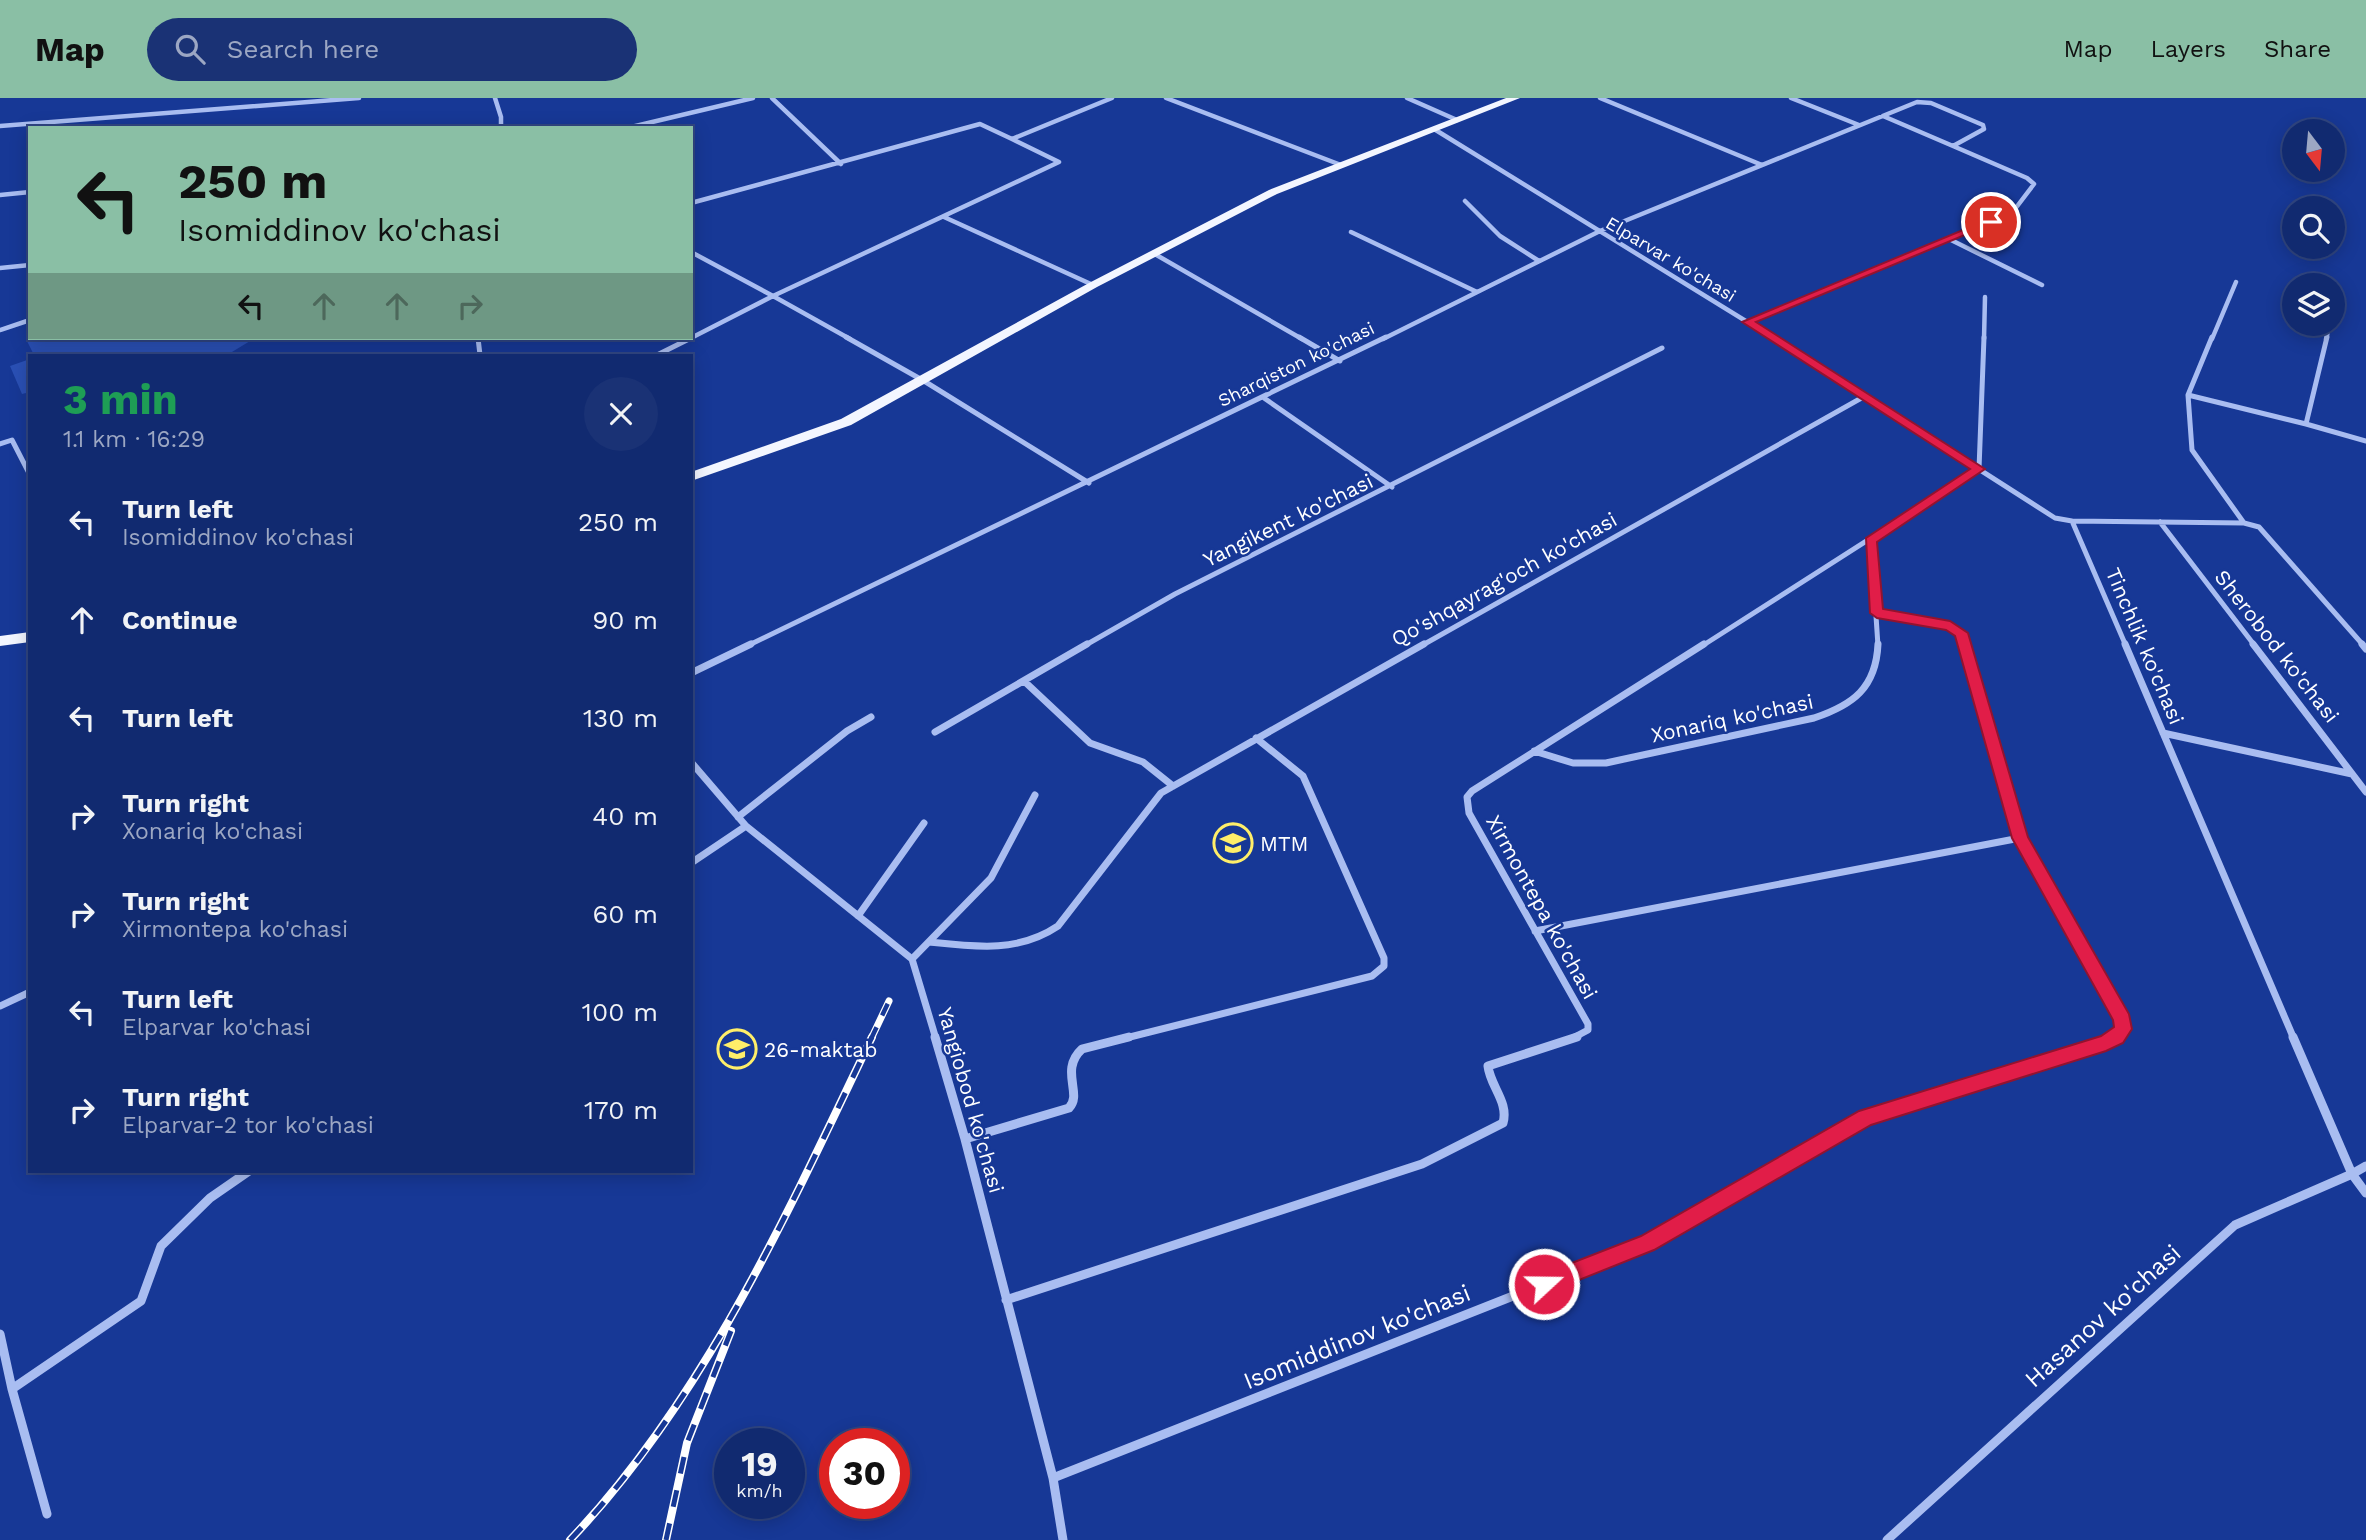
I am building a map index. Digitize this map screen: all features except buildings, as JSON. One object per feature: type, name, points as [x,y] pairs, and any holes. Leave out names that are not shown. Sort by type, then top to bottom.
[{"type":"main road","points":[[693,476],[846,422],[1093,285],[1273,192],[1515,98]]},
{"type":"main road","points":[[0,641],[28,637]]},
{"type":"street","points":[[0,126],[359,98]]},
{"type":"street","points":[[495,98],[501,126]]},
{"type":"street","points":[[635,126],[753,98]]},
{"type":"street","points":[[772,98],[841,164]]},
{"type":"street","points":[[1012,139],[1112,98]]},
{"type":"street","points":[[1166,98],[1341,165]]},
{"type":"street","points":[[1407,98],[1457,120]]},
{"type":"street","points":[[1600,98],[1762,165]]},
{"type":"street","points":[[1791,98],[1860,125]]},
{"type":"street","name":"Sharqiston ko'chasi","points":[[693,672],[1264,398],[1600,231],[1921,101],[1984,126],[1953,146]]},
{"type":"street","points":[[1748,322],[2012,214],[2034,184],[2027,178],[1882,116]]},
{"type":"street","points":[[693,202],[980,124],[1059,162],[772,296],[693,337]]},
{"type":"street","name":"Elparvar ko'chasi","points":[[1434,129],[1748,322],[2055,518],[2072,521]]},
{"type":"street","points":[[0,195],[28,192]]},
{"type":"street","points":[[1465,201],[1500,236],[1539,261]]},
{"type":"street","points":[[944,217],[1093,285]]},
{"type":"street","points":[[1351,232],[1477,292]]},
{"type":"street","points":[[1949,239],[2042,285]]},
{"type":"street","points":[[693,253],[924,381],[1089,483]]},
{"type":"street","points":[[1153,253],[1340,360]]},
{"type":"street","points":[[0,268],[28,265]]},
{"type":"street","points":[[2235,282],[2188,395],[2192,450],[2244,523]]},
{"type":"street","points":[[1979,469],[1985,297]]},
{"type":"street","points":[[0,330],[28,321]]},
{"type":"street","points":[[2306,425],[2327,336]]},
{"type":"street","points":[[659,354],[687,340]]},
{"type":"street","name":"Yangikent ko'chasi","points":[[935,732],[1175,594],[1392,487],[1662,348]]},
{"type":"street","points":[[2188,395],[2366,441]]},
{"type":"street","name":"Qo'shqayrag'och ko'chasi","points":[[929,942],[993,948],[1027,943],[1047,935],[1058,926],[1161,793],[1865,396]]},
{"type":"street","points":[[1264,398],[1392,487]]},
{"type":"street","points":[[0,444],[12,440],[28,471]]},
{"type":"street","name":"Xirmontepa ko'chasi","points":[[1006,1300],[1422,1164],[1503,1123],[1506,1111],[1489,1077],[1488,1066],[1583,1035],[1588,1030],[1584,1017],[1469,813],[1466,804],[1472,790],[1871,541],[1979,469]]},
{"type":"street","points":[[2072,521],[2244,523],[2259,527],[2366,649]]},
{"type":"street","name":"Tinchlik ko'chasi","points":[[2072,521],[2352,1174]]},
{"type":"street","name":"Sherobod ko'chasi","points":[[2160,522],[2366,792]]},
{"type":"street","name":"Xonariq ko'chasi","points":[[1534,751],[1573,763],[1605,763],[1824,715],[1857,696],[1876,667],[1877,613],[1871,541]]},
{"type":"street","points":[[1535,931],[2020,838],[1961,633],[1950,626],[1877,613]]},
{"type":"street","points":[[1024,681],[1090,743],[1143,762],[1173,786]]},
{"type":"street","points":[[738,817],[847,731],[871,717]]},
{"type":"street","points":[[2163,733],[2353,774]]},
{"type":"street","points":[[965,1139],[1069,1108],[1074,1099],[1070,1068],[1072,1059],[1082,1049],[1372,975],[1384,966],[1384,958],[1303,776],[1256,738]]},
{"type":"street","points":[[693,764],[746,826],[912,959],[991,878],[1035,795]]},
{"type":"street","points":[[858,916],[924,822]]},
{"type":"street","points":[[693,862],[746,826]]},
{"type":"street","name":"Isomiddinov ko'chasi","points":[[1052,1478],[1647,1243],[1866,1118],[2117,1037],[2123,1029],[2122,1019],[2020,838]]},
{"type":"street","name":"Yangiobod ko'chasi","points":[[912,959],[965,1139],[1052,1478],[1063,1540]]},
{"type":"street","points":[[0,1006],[28,993]]},
{"type":"street","points":[[2366,1166],[2352,1174],[2366,1193]]},
{"type":"street","points":[[12,1389],[141,1301],[161,1247],[210,1198],[246,1173]]},
{"type":"street","name":"Hasanov ko'chasi","points":[[1887,1540],[2235,1225],[2352,1174]]},
{"type":"street","points":[[0,1334],[12,1389],[47,1514]]},
{"type":"shaded area","points":[[252,340],[229,354],[34,354],[27,341]]},
{"type":"shaded area","points":[[28,360],[28,392],[22,394],[10,366]]},
{"type":"railway","points":[[871,1039],[889,1001]]},
{"type":"railway","points":[[570,1540],[618,1485],[703,1365],[775,1236],[872,1037]]},
{"type":"railway","points":[[666,1540],[687,1443],[731,1331]]},
{"type":"place","name":"MTM","points":[[1233,843]]},
{"type":"place","name":"26-maktab","points":[[737,1049]]},
{"type":"route","points":[[1544,1284],[1647,1243],[1866,1118],[2106,1042],[2117,1037],[2123,1029],[2122,1019],[2020,838],[1961,633],[1950,626],[1877,613],[1871,541],[1979,469],[1748,322],[1991,222]]}]
